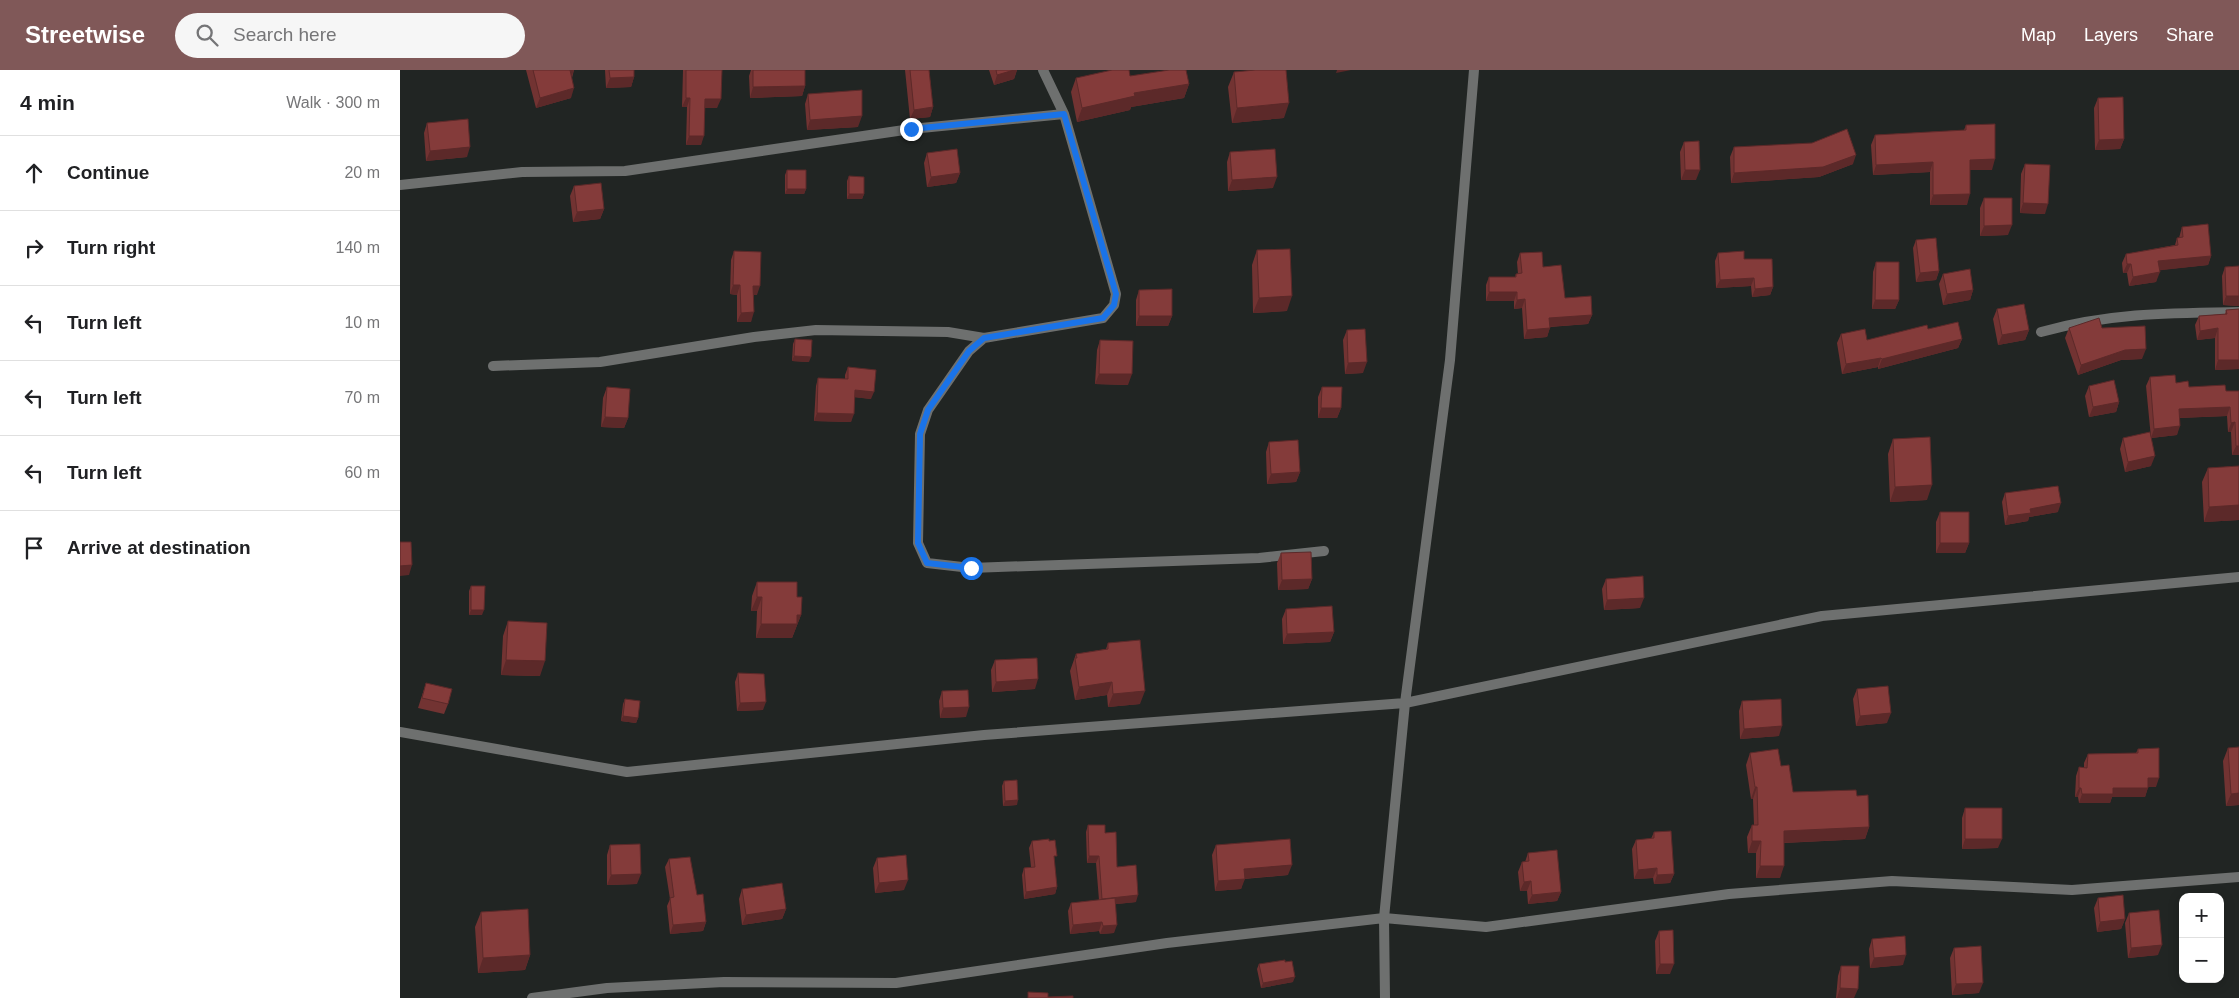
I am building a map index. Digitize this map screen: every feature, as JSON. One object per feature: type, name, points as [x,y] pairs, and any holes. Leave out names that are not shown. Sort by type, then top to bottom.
[{"type":"street","points":[[493,366],[600,362],[754,336],[816,330],[948,332],[984,338],[1103,318],[1114,305],[1116,294],[1064,114],[1042,70]]},
{"type":"street","points":[[1385,998],[1384,918],[1405,703],[1450,360],[1474,70]]},
{"type":"street","points":[[400,185],[522,172],[625,171],[911,129],[1064,114]]},
{"type":"street","points":[[2042,332],[2079,322],[2146,314],[2239,312]]},
{"type":"street","points":[[984,338],[969,351],[928,410],[920,434],[918,543],[927,563],[971,568],[1259,558],[1324,551]]},
{"type":"street","points":[[400,732],[626,772],[984,735],[1405,703],[1822,616],[2239,577]]},
{"type":"street","points":[[532,998],[606,988],[724,982],[896,983],[1167,943],[1384,918],[1486,928],[1729,894],[1892,881],[2072,890],[2239,877]]},
{"type":"building","points":[[533,70],[570,70],[574,88],[540,98]]},
{"type":"building","points":[[609,70],[634,70],[634,77],[610,78]]},
{"type":"building","points":[[686,70],[722,70],[721,99],[705,99],[704,136],[689,136],[690,98],[686,98]]},
{"type":"building","points":[[753,70],[805,70],[805,86],[753,87]]},
{"type":"building","points":[[910,70],[929,70],[933,107],[914,110]]},
{"type":"building","points":[[996,70],[1014,70],[997,75]]},
{"type":"building","points":[[1112,70],[1129,70],[1130,76],[1169,70],[1186,70],[1189,84],[1134,93],[1135,96],[1082,108],[1076,78]]},
{"type":"building","points":[[1286,70],[1289,103],[1237,108],[1234,72]]},
{"type":"building","points":[[862,90],[862,116],[810,120],[808,94]]},
{"type":"building","points":[[2123,97],[2124,139],[2099,140],[2098,98]]},
{"type":"building","points":[[468,119],[470,147],[430,151],[427,123]]},
{"type":"building","points":[[1995,124],[1995,159],[1970,160],[1970,194],[1933,195],[1933,162],[1876,165],[1875,135],[1966,130],[1966,125]]},
{"type":"building","points":[[1847,129],[1856,155],[1823,167],[1734,173],[1734,147],[1812,143]]},
{"type":"building","points":[[1699,141],[1700,170],[1685,170],[1684,142]]},
{"type":"building","points":[[957,149],[960,173],[931,177],[927,153]]},
{"type":"building","points":[[1275,149],[1277,177],[1232,180],[1230,152]]},
{"type":"building","points":[[2025,164],[2050,165],[2048,204],[2023,203]]},
{"type":"building","points":[[787,170],[806,170],[806,189],[787,189]]},
{"type":"building","points":[[849,176],[864,177],[864,194],[849,194]]},
{"type":"building","points":[[601,183],[604,209],[577,212],[574,186]]},
{"type":"building","points":[[1984,198],[2012,198],[2012,225],[1984,226]]},
{"type":"building","points":[[2208,224],[2211,256],[2158,261],[2160,272],[2133,277],[2131,264],[2127,264],[2126,254],[2178,245],[2177,238],[2183,237],[2182,227]]},
{"type":"building","points":[[1936,238],[1939,271],[1920,273],[1916,240]]},
{"type":"building","points":[[1290,249],[1292,296],[1259,298],[1257,250]]},
{"type":"building","points":[[734,251],[761,252],[760,286],[753,286],[754,312],[741,313],[740,285],[733,285]]},
{"type":"building","points":[[1744,251],[1744,259],[1772,259],[1773,287],[1755,289],[1754,278],[1720,280],[1718,253]]},
{"type":"building","points":[[1542,252],[1543,267],[1561,265],[1565,298],[1591,296],[1592,315],[1549,318],[1550,328],[1527,330],[1525,299],[1517,300],[1517,292],[1489,292],[1489,277],[1516,277],[1516,274],[1522,273],[1520,253]]},
{"type":"building","points":[[1876,262],[1899,262],[1899,300],[1875,300]]},
{"type":"building","points":[[2239,266],[2239,296],[2226,296],[2225,267]]},
{"type":"building","points":[[1970,269],[1973,290],[1947,294],[1943,274]]},
{"type":"building","points":[[1172,289],[1172,316],[1139,316],[1139,290]]},
{"type":"building","points":[[2024,304],[2029,330],[2002,335],[1997,309]]},
{"type":"building","points":[[2239,309],[2239,360],[2218,360],[2218,328],[2200,331],[2199,316],[2227,314],[2226,310]]},
{"type":"building","points":[[2099,318],[2102,328],[2145,326],[2146,349],[2125,350],[2081,365],[2069,328]]},
{"type":"building","points":[[1958,322],[1962,339],[1882,359],[1846,364],[1841,334],[1865,329],[1867,340],[1927,325],[1928,329]]},
{"type":"building","points":[[1365,329],[1367,362],[1348,363],[1347,330]]},
{"type":"building","points":[[795,339],[812,340],[811,357],[794,356]]},
{"type":"building","points":[[1100,340],[1133,341],[1132,374],[1099,374]]},
{"type":"building","points":[[848,367],[876,370],[874,392],[855,390],[854,414],[817,413],[818,378],[848,379]]},
{"type":"building","points":[[2175,375],[2176,383],[2188,381],[2189,387],[2225,385],[2226,391],[2239,391],[2239,446],[2236,446],[2235,422],[2231,423],[2230,407],[2179,409],[2180,426],[2154,429],[2150,377]]},
{"type":"building","points":[[2114,380],[2119,402],[2093,407],[2089,386]]},
{"type":"building","points":[[607,387],[630,389],[628,418],[605,417]]},
{"type":"building","points":[[1322,387],[1342,387],[1341,408],[1321,408]]},
{"type":"building","points":[[2150,432],[2155,456],[2128,462],[2123,438]]},
{"type":"building","points":[[1930,437],[1932,485],[1895,487],[1893,439]]},
{"type":"building","points":[[1298,440],[1300,472],[1271,474],[1269,442]]},
{"type":"building","points":[[2239,466],[2239,505],[2209,507],[2208,468]]},
{"type":"building","points":[[2058,486],[2061,503],[2030,509],[2031,513],[2008,516],[2005,493]]},
{"type":"building","points":[[1940,512],[1969,512],[1969,543],[1940,543]]},
{"type":"building","points":[[400,542],[411,542],[412,565],[400,566]]},
{"type":"building","points":[[1311,552],[1312,579],[1282,580],[1281,553]]},
{"type":"building","points":[[1643,576],[1644,598],[1607,600],[1606,579]]},
{"type":"building","points":[[757,582],[797,582],[797,597],[802,597],[801,615],[797,615],[797,624],[761,624],[762,597],[757,597]]},
{"type":"building","points":[[471,586],[485,586],[484,610],[471,610]]},
{"type":"building","points":[[1332,606],[1334,632],[1287,634],[1286,609]]},
{"type":"building","points":[[508,621],[547,623],[545,661],[506,660]]},
{"type":"building","points":[[1140,640],[1145,691],[1113,694],[1112,682],[1079,687],[1076,654],[1108,649],[1108,643]]},
{"type":"building","points":[[1037,658],[1038,679],[996,682],[995,660]]},
{"type":"building","points":[[738,673],[764,674],[766,702],[740,703]]},
{"type":"building","points":[[426,683],[452,689],[448,704],[422,698]]},
{"type":"building","points":[[1888,686],[1891,713],[1860,716],[1857,689]]},
{"type":"building","points":[[968,690],[969,707],[943,708],[942,691]]},
{"type":"building","points":[[625,699],[640,701],[638,718],[623,716]]},
{"type":"building","points":[[1781,699],[1782,726],[1744,729],[1742,701]]},
{"type":"building","points":[[2239,747],[2239,793],[2231,794],[2228,748]]},
{"type":"building","points":[[2159,748],[2159,778],[2148,778],[2148,788],[2113,788],[2113,794],[2082,794],[2081,788],[2079,788],[2079,767],[2087,768],[2088,754],[2138,753],[2138,749]]},
{"type":"building","points":[[1778,749],[1781,766],[1789,765],[1793,792],[1856,790],[1857,796],[1868,795],[1869,827],[1784,831],[1784,866],[1760,866],[1761,841],[1752,841],[1752,825],[1758,825],[1757,787],[1755,787],[1750,753]]},
{"type":"building","points":[[1017,780],[1018,800],[1005,801],[1004,781]]},
{"type":"building","points":[[1965,808],[2002,808],[2002,839],[1965,839]]},
{"type":"building","points":[[1088,825],[1105,825],[1105,833],[1116,832],[1117,867],[1136,865],[1138,895],[1102,899],[1099,856],[1089,856]]},
{"type":"building","points":[[1671,831],[1674,874],[1657,875],[1657,868],[1638,870],[1636,840],[1654,838],[1654,832]]},
{"type":"building","points":[[1049,839],[1049,841],[1055,840],[1057,856],[1054,856],[1057,887],[1026,892],[1024,868],[1035,867],[1032,841]]},
{"type":"building","points":[[1290,839],[1292,865],[1244,869],[1245,879],[1218,881],[1216,845]]},
{"type":"building","points":[[640,844],[641,874],[611,875],[610,845]]},
{"type":"building","points":[[1557,850],[1561,892],[1532,895],[1531,881],[1524,882],[1522,862],[1529,861],[1528,853]]},
{"type":"building","points":[[906,855],[908,880],[879,883],[877,858]]},
{"type":"building","points":[[690,857],[697,895],[703,894],[706,922],[673,925],[670,898],[674,897],[669,859]]},
{"type":"building","points":[[782,883],[786,909],[746,915],[742,889]]},
{"type":"building","points":[[2123,895],[2125,919],[2100,922],[2098,898]]},
{"type":"building","points":[[1115,898],[1117,925],[1103,926],[1102,922],[1073,925],[1071,903]]},
{"type":"building","points":[[528,909],[530,955],[483,958],[481,912]]},
{"type":"building","points":[[2159,910],[2162,945],[2131,948],[2129,913]]},
{"type":"building","points":[[1673,930],[1674,964],[1660,964],[1659,931]]},
{"type":"building","points":[[1905,936],[1906,955],[1874,958],[1872,939]]},
{"type":"building","points":[[1981,946],[1983,983],[1956,984],[1954,948]]},
{"type":"building","points":[[1285,960],[1285,962],[1292,961],[1295,977],[1263,983],[1259,964]]},
{"type":"building","points":[[1841,966],[1859,966],[1858,989],[1840,988]]},
{"type":"building","points":[[1028,992],[1048,993],[1048,997],[1073,996],[1073,998],[1028,998]]},
{"type":"route","points":[[911,129],[1064,114],[1116,294],[1114,305],[1103,318],[984,338],[969,351],[928,410],[920,434],[918,543],[927,563],[971,568]]}]
